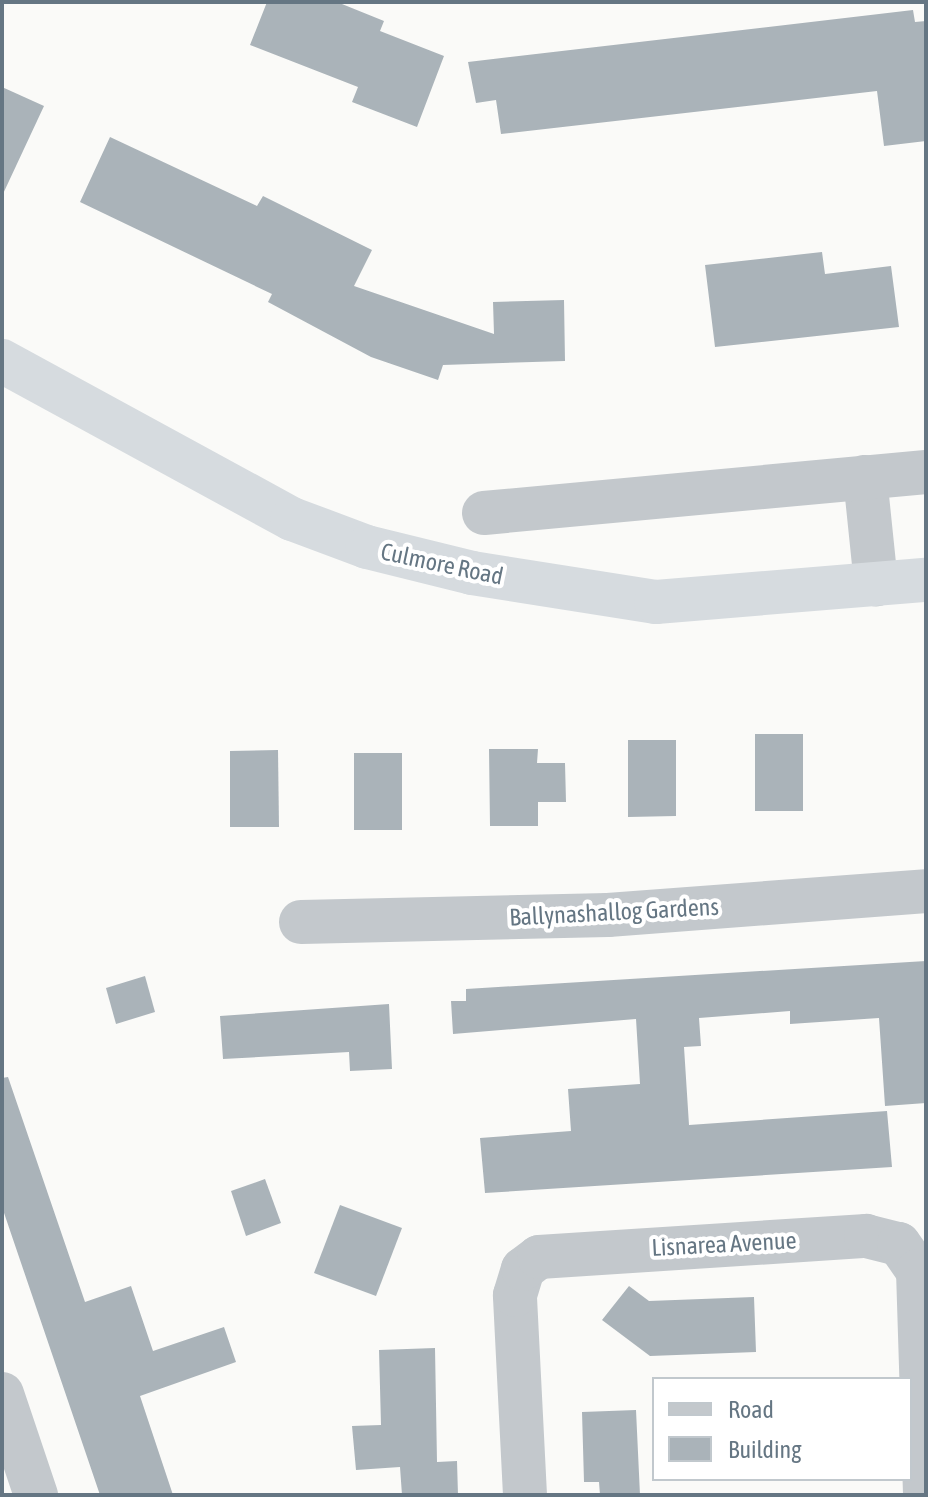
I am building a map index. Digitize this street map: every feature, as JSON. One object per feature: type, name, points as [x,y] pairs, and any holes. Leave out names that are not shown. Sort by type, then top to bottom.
[{"type":"highway","name":"Culmore Road","points":[[2,361],[292,519],[367,547],[472,573],[656,602],[926,580]]},
{"type":"street","points":[[484,513],[926,472]]},
{"type":"street","points":[[865,477],[876,584]]},
{"type":"street","name":"Ballynashallog Gardens","points":[[301,922],[608,915],[926,891]]},
{"type":"street","name":"Lisnarea Avenue","points":[[525,1495],[515,1295],[523,1269],[539,1257],[866,1236],[899,1244],[918,1271],[925,1495]]},
{"type":"street","points":[[2,1394],[36,1495]]},
{"type":"building","points":[[267,2],[337,2],[384,21],[380,31],[444,56],[417,127],[352,102],[358,87],[250,45]]},
{"type":"building","points":[[913,10],[915,22],[926,21],[926,141],[884,146],[877,91],[501,134],[496,100],[476,103],[468,62]]},
{"type":"building","points":[[2,87],[44,106],[2,196]]},
{"type":"building","points":[[110,137],[257,206],[263,196],[372,250],[354,286],[494,334],[493,302],[564,300],[565,361],[443,365],[438,380],[371,357],[268,302],[272,294],[80,202]]},
{"type":"building","points":[[822,252],[825,274],[891,266],[899,327],[715,347],[705,265]]},
{"type":"building","points":[[755,734],[803,734],[803,811],[755,811]]},
{"type":"building","points":[[628,740],[676,740],[676,816],[628,817]]},
{"type":"building","points":[[489,749],[538,749],[537,763],[565,763],[566,802],[538,802],[538,826],[490,826]]},
{"type":"building","points":[[278,750],[279,827],[230,827],[230,751]]},
{"type":"building","points":[[354,753],[402,753],[402,830],[354,830]]},
{"type":"building","points":[[926,961],[926,1103],[885,1106],[879,1018],[790,1024],[790,1011],[699,1018],[701,1046],[684,1047],[689,1125],[887,1111],[892,1167],[485,1193],[480,1138],[571,1131],[568,1089],[640,1084],[636,1019],[453,1034],[451,1001],[466,1001],[466,989]]},
{"type":"building","points":[[145,976],[155,1012],[116,1024],[106,988]]},
{"type":"building","points":[[389,1004],[392,1069],[350,1071],[349,1052],[223,1059],[220,1016]]},
{"type":"building","points":[[8,1077],[85,1302],[131,1286],[153,1351],[224,1327],[236,1362],[140,1396],[173,1495],[100,1495],[2,1207],[2,1078]]},
{"type":"building","points":[[265,1179],[281,1223],[246,1236],[231,1191]]},
{"type":"building","points":[[340,1205],[402,1228],[376,1296],[314,1273]]},
{"type":"building","points":[[629,1286],[649,1301],[754,1297],[756,1352],[650,1356],[602,1320]]},
{"type":"building","points":[[435,1348],[437,1462],[457,1461],[458,1495],[402,1495],[400,1467],[356,1470],[352,1426],[381,1425],[379,1350]]},
{"type":"building","points":[[636,1410],[640,1495],[600,1495],[599,1482],[584,1482],[582,1412]]}]
